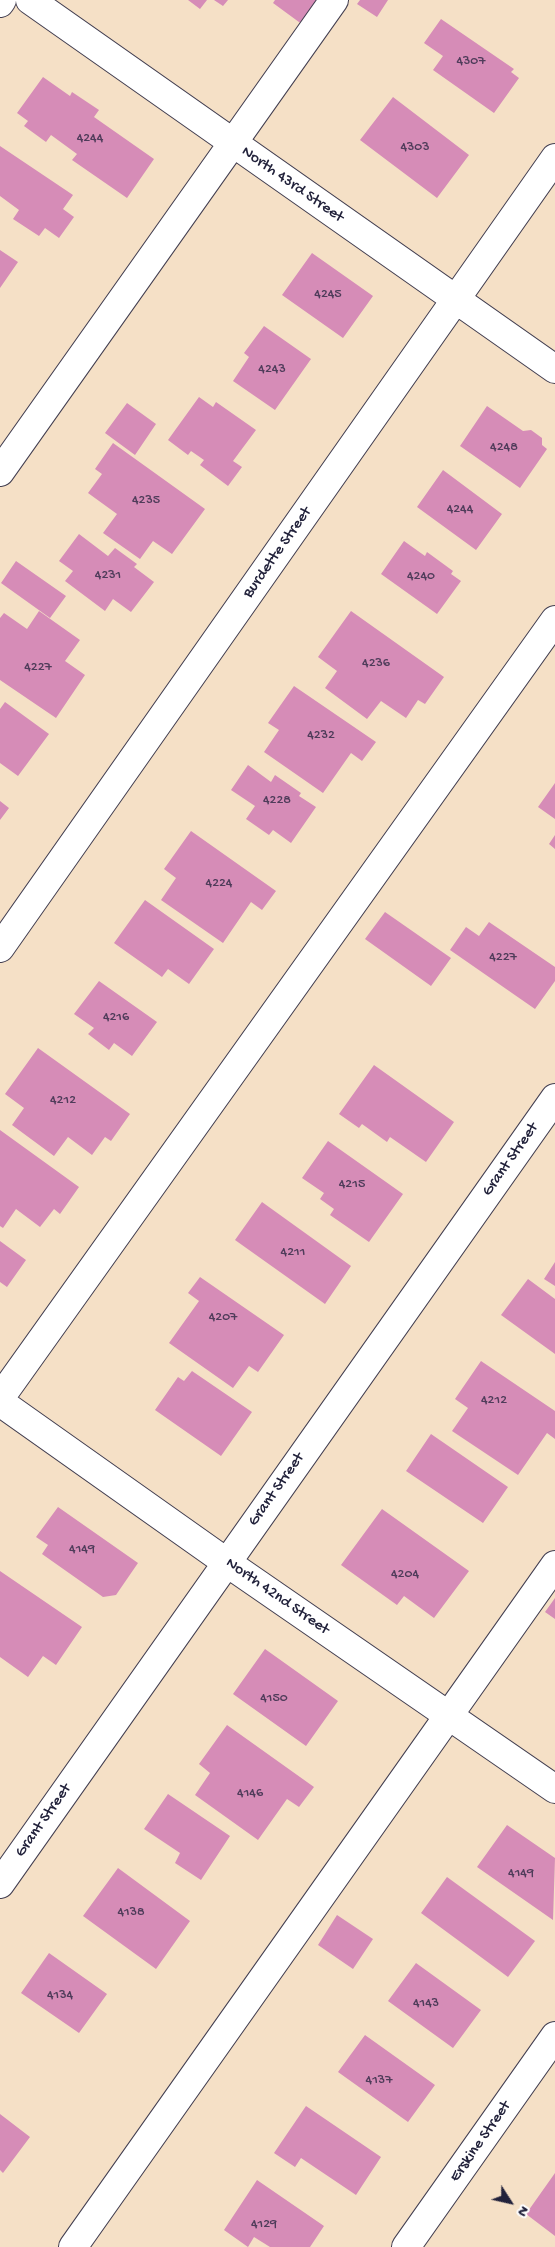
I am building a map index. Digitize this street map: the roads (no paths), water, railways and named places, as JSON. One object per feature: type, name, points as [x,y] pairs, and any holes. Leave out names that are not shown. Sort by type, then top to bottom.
[{"type":"street","name":"North 43rd Street","points":[[30,0],[555,369]]},
{"type":"street","points":[[0,472],[234,144],[334,0]]},
{"type":"street","name":"Burdette Street","points":[[0,948],[555,158]]},
{"type":"street","points":[[0,1400],[555,620]]},
{"type":"street","name":"Grant Street","points":[[0,1884],[555,1098]]},
{"type":"street","name":"North 42nd Street","points":[[0,1400],[226,1562],[555,1789]]},
{"type":"street","points":[[73,2247],[555,1564]]},
{"type":"street","name":"Erskine Street","points":[[406,2247],[555,2036]]}]
